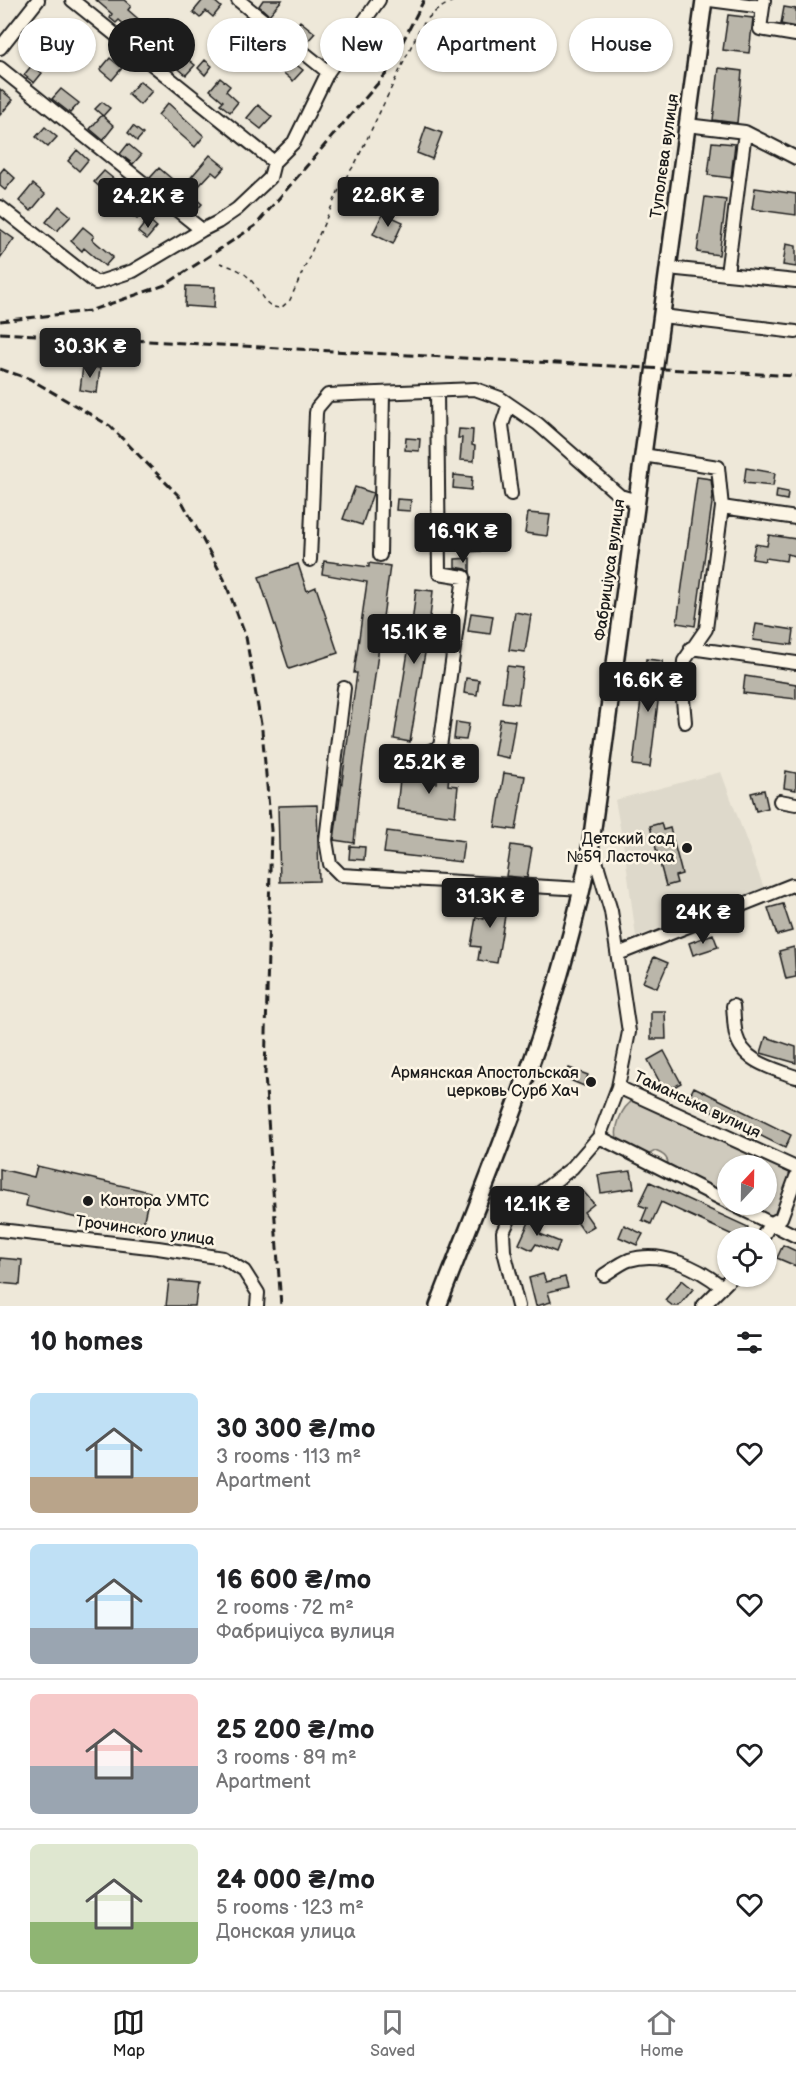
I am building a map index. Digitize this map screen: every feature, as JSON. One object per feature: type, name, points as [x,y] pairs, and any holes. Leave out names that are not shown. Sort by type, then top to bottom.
[{"type":"main road","name":"Туполєва вулиця","points":[[662,316],[704,0]]},
{"type":"main road","name":"Фабриціуса вулиця","points":[[438,1306],[545,1026],[583,889],[662,316]]},
{"type":"street","points":[[0,48],[38,0]]},
{"type":"street","points":[[72,0],[274,162]]},
{"type":"street","points":[[238,0],[320,66]]},
{"type":"street","points":[[366,18],[379,0]]},
{"type":"street","points":[[710,0],[763,3],[760,29],[796,34]]},
{"type":"street","points":[[0,68],[202,230]]},
{"type":"street","points":[[0,207],[96,283],[133,271],[218,222],[270,178],[274,162],[294,142],[328,72]]},
{"type":"street","points":[[687,125],[745,132],[796,158]]},
{"type":"street","points":[[727,274],[745,132]]},
{"type":"street","points":[[668,268],[796,281]]},
{"type":"street","points":[[662,316],[796,332]]},
{"type":"street","points":[[310,560],[317,408],[328,395],[475,389],[500,398],[538,424],[620,496],[637,501]]},
{"type":"street","points":[[394,758],[420,755],[440,747],[464,577],[439,573],[437,391]]},
{"type":"street","points":[[380,555],[383,393]]},
{"type":"street","points":[[509,404],[502,424],[511,494]]},
{"type":"street","points":[[643,454],[718,467],[722,507],[706,630],[691,648],[684,661],[682,689],[685,722]]},
{"type":"street","points":[[722,507],[796,518]]},
{"type":"street","points":[[691,648],[796,663]]},
{"type":"street","points":[[344,688],[326,840],[330,864],[341,875],[583,889]]},
{"type":"street","points":[[780,801],[796,804]]},
{"type":"street","points":[[518,1306],[504,1251],[503,1232],[511,1215],[572,1168],[599,1137],[618,1087],[629,1032],[611,911],[591,843]]},
{"type":"street","points":[[618,954],[792,885],[796,887]]},
{"type":"street","points":[[733,1006],[736,1036],[747,1055],[758,1063],[796,1077]]},
{"type":"street","name":"Таманська вулиця","points":[[618,1087],[796,1168]]},
{"type":"street","points":[[599,1137],[717,1196]]},
{"type":"street","points":[[768,1227],[781,1218],[796,1177]]},
{"type":"street","points":[[753,1215],[796,1236]]},
{"type":"street","name":"Трочинского улица","points":[[0,1230],[158,1248],[223,1258],[244,1271],[258,1293],[257,1306]]},
{"type":"street","points":[[604,1275],[628,1260],[650,1257],[672,1260],[692,1267],[717,1283]]},
{"type":"street","points":[[703,1306],[722,1287]]},
{"type":"path","points":[[220,263],[235,268],[250,279],[266,303],[274,308],[282,308],[290,300],[342,183],[355,164],[419,30],[426,19],[456,0]]},
{"type":"shaded area","points":[[721,772],[764,888],[636,937],[615,800]]},
{"type":"shaded area","points":[[634,1100],[755,1155],[717,1155],[717,1192],[668,1165],[666,1158],[660,1153],[655,1151],[648,1155],[618,1142],[617,1125],[629,1103]]},
{"type":"shaded area","points":[[777,1165],[790,1171],[792,1177],[777,1212]]},
{"type":"building","points":[[96,0],[124,0],[131,6],[128,10],[137,18],[110,18],[112,14]]},
{"type":"building","points":[[203,0],[213,0],[221,7],[213,17],[206,11],[200,18],[193,12]]},
{"type":"building","points":[[263,0],[282,0],[269,15],[259,6]]},
{"type":"building","points":[[784,7],[796,9],[796,27],[781,24]]},
{"type":"building","points":[[728,15],[753,18],[749,53],[723,50]]},
{"type":"building","points":[[308,27],[315,33],[308,41]]},
{"type":"building","points":[[108,60],[108,72],[119,72],[112,80],[100,70]]},
{"type":"building","points":[[205,60],[207,62],[207,72],[205,75],[198,68]]},
{"type":"building","points":[[719,68],[742,71],[737,123],[713,120]]},
{"type":"building","points":[[26,72],[42,73],[34,83],[24,75]]},
{"type":"building","points":[[282,72],[301,72],[293,81]]},
{"type":"building","points":[[220,78],[230,86],[226,91],[238,102],[230,112],[220,104],[223,101],[210,90]]},
{"type":"building","points":[[140,81],[152,91],[140,105],[128,94]]},
{"type":"building","points":[[0,89],[13,100],[0,115]]},
{"type":"building","points":[[61,89],[79,103],[70,113],[52,99]]},
{"type":"building","points":[[102,102],[110,108],[103,116],[95,109]]},
{"type":"building","points":[[168,103],[204,136],[195,147],[158,115]]},
{"type":"building","points":[[258,105],[272,117],[261,129],[247,118]]},
{"type":"building","points":[[102,115],[114,126],[103,140],[90,129]]},
{"type":"building","points":[[133,126],[143,134],[137,141],[128,133]]},
{"type":"building","points":[[45,127],[57,137],[48,147],[36,137]]},
{"type":"building","points":[[426,127],[442,133],[432,159],[417,153]]},
{"type":"building","points":[[712,142],[735,144],[731,178],[708,175]]},
{"type":"building","points":[[128,144],[141,155],[133,164],[120,154]]},
{"type":"building","points":[[77,150],[88,160],[79,171],[68,161]]},
{"type":"building","points":[[210,155],[225,167],[217,176],[212,172],[197,188],[188,181]]},
{"type":"building","points":[[4,168],[15,178],[5,190],[0,186],[0,173]]},
{"type":"building","points":[[159,168],[172,179],[164,189],[150,178]]},
{"type":"building","points":[[104,171],[120,184],[110,196],[94,182]]},
{"type":"building","points":[[33,184],[45,194],[31,211],[19,201]]},
{"type":"building","points":[[755,188],[796,194],[796,215],[752,209]]},
{"type":"building","points":[[189,193],[202,204],[194,213],[181,203]]},
{"type":"building","points":[[705,197],[726,200],[719,255],[697,252]]},
{"type":"building","points":[[137,198],[148,207],[137,219],[126,211]]},
{"type":"building","points":[[59,206],[71,216],[57,231],[46,222]]},
{"type":"building","points":[[383,213],[403,222],[393,244],[373,234]]},
{"type":"building","points":[[148,219],[157,227],[147,239],[138,232]]},
{"type":"building","points":[[83,227],[94,236],[92,239],[113,257],[105,266],[84,248],[82,251],[71,241]]},
{"type":"building","points":[[0,229],[14,239],[0,258]]},
{"type":"building","points":[[786,244],[796,246],[796,267],[783,265]]},
{"type":"building","points":[[186,286],[215,287],[214,308],[185,306]]},
{"type":"building","points":[[83,366],[100,368],[97,393],[80,390]]},
{"type":"building","points":[[459,429],[473,430],[474,461],[460,460],[462,438],[458,438]]},
{"type":"building","points":[[406,438],[420,439],[419,451],[405,450]]},
{"type":"building","points":[[746,468],[775,473],[773,486],[744,483]]},
{"type":"building","points":[[454,475],[472,477],[471,490],[453,488]]},
{"type":"building","points":[[697,477],[711,479],[713,496],[695,626],[677,623]]},
{"type":"building","points":[[355,487],[373,493],[362,525],[343,519]]},
{"type":"building","points":[[777,490],[788,492],[787,500],[776,498]]},
{"type":"building","points":[[397,499],[411,500],[410,511],[396,510]]},
{"type":"building","points":[[528,513],[550,515],[547,536],[525,533]]},
{"type":"building","points":[[466,532],[481,532],[481,551],[467,552]]},
{"type":"building","points":[[769,535],[796,539],[796,556],[787,554],[786,561],[766,558],[765,561],[752,559],[755,544],[767,546]]},
{"type":"building","points":[[470,558],[470,572],[455,567],[455,559]]},
{"type":"building","points":[[324,561],[369,567],[369,563],[390,566],[354,843],[334,840],[367,582],[322,574]]},
{"type":"building","points":[[298,564],[307,591],[316,587],[338,653],[289,669],[259,577]]},
{"type":"building","points":[[416,589],[433,591],[410,742],[394,739]]},
{"type":"building","points":[[515,612],[531,615],[525,652],[509,650]]},
{"type":"building","points":[[471,613],[493,616],[490,634],[468,631]]},
{"type":"building","points":[[756,624],[794,630],[792,645],[753,640]]},
{"type":"building","points":[[646,659],[663,661],[650,767],[633,765]]},
{"type":"building","points":[[507,666],[523,668],[518,704],[502,702]]},
{"type":"building","points":[[745,676],[796,684],[796,699],[743,693]]},
{"type":"building","points":[[466,678],[479,680],[477,695],[464,693]]},
{"type":"building","points":[[500,719],[515,721],[509,758],[494,755]]},
{"type":"building","points":[[456,722],[469,724],[466,740],[454,739]]},
{"type":"building","points":[[439,763],[450,764],[448,785],[458,786],[455,816],[397,809],[400,779],[437,783]]},
{"type":"building","points":[[786,771],[796,773],[796,790],[784,788]]},
{"type":"building","points":[[504,773],[525,776],[516,830],[495,827]]},
{"type":"building","points":[[764,790],[768,808],[756,811],[751,793]]},
{"type":"building","points":[[317,805],[319,881],[280,882],[278,806]]},
{"type":"building","points":[[661,823],[663,830],[670,828],[682,874],[675,876],[677,883],[666,886],[650,826]]},
{"type":"building","points":[[387,831],[464,841],[461,862],[384,853]]},
{"type":"building","points":[[511,845],[532,848],[527,878],[506,876]]},
{"type":"building","points":[[350,846],[365,847],[364,860],[349,859]]},
{"type":"building","points":[[488,895],[508,898],[497,963],[478,960],[480,947],[471,946],[476,917],[484,919]]},
{"type":"building","points":[[783,904],[792,931],[777,935],[768,908]]},
{"type":"building","points":[[713,934],[718,947],[693,955],[689,943]]},
{"type":"building","points":[[794,947],[796,977],[786,979],[779,951]]},
{"type":"building","points":[[654,957],[668,963],[657,988],[643,982]]},
{"type":"building","points":[[651,1011],[665,1011],[666,1039],[651,1039]]},
{"type":"building","points":[[766,1037],[796,1047],[796,1063],[761,1053]]},
{"type":"building","points":[[664,1051],[681,1083],[665,1092],[648,1060]]},
{"type":"building","points":[[569,1068],[588,1075],[584,1086],[565,1078]]},
{"type":"building","points":[[694,1087],[791,1135],[785,1148],[688,1099]]},
{"type":"building","name":"Контора УМТС","points":[[37,1166],[150,1192],[141,1233],[26,1206],[28,1196],[0,1190],[0,1169],[34,1177]]},
{"type":"building","points":[[631,1171],[634,1188],[601,1193],[598,1175]]},
{"type":"building","points":[[650,1182],[717,1213],[717,1215],[748,1227],[717,1228],[661,1202],[651,1224],[642,1220],[647,1208],[639,1205]]},
{"type":"building","points":[[583,1191],[594,1204],[584,1212],[594,1226],[584,1232],[575,1219],[571,1222],[560,1208]]},
{"type":"building","points":[[531,1218],[544,1224],[540,1234],[560,1242],[556,1252],[536,1244],[532,1250],[519,1244]]},
{"type":"building","points":[[624,1225],[643,1234],[637,1245],[619,1237]]},
{"type":"building","points":[[783,1245],[796,1251],[796,1266],[777,1258]]},
{"type":"building","points":[[0,1258],[22,1260],[20,1285],[0,1283]]},
{"type":"building","points":[[543,1274],[546,1282],[565,1277],[568,1287],[548,1292],[551,1302],[536,1306],[529,1278]]},
{"type":"building","points":[[169,1280],[198,1283],[195,1306],[166,1306]]},
{"type":"building","points":[[682,1280],[693,1289],[679,1306],[673,1306],[665,1300]]},
{"type":"railway","points":[[0,321],[89,311],[165,285],[255,226],[386,74],[424,0]]},
{"type":"railway","points":[[0,333],[796,376]]},
{"type":"railway","points":[[0,369],[30,379],[110,426],[179,496],[224,579],[246,637],[262,730],[271,830],[265,1075],[281,1306]]},
{"type":"place","name":"Детский сад №59 Ласточка","points":[[687,848]]},
{"type":"place","name":"Армянская Апостольская церковь Сурб Хач","points":[[591,1082]]},
{"type":"place","name":"Контора УМТС","points":[[88,1201]]}]
